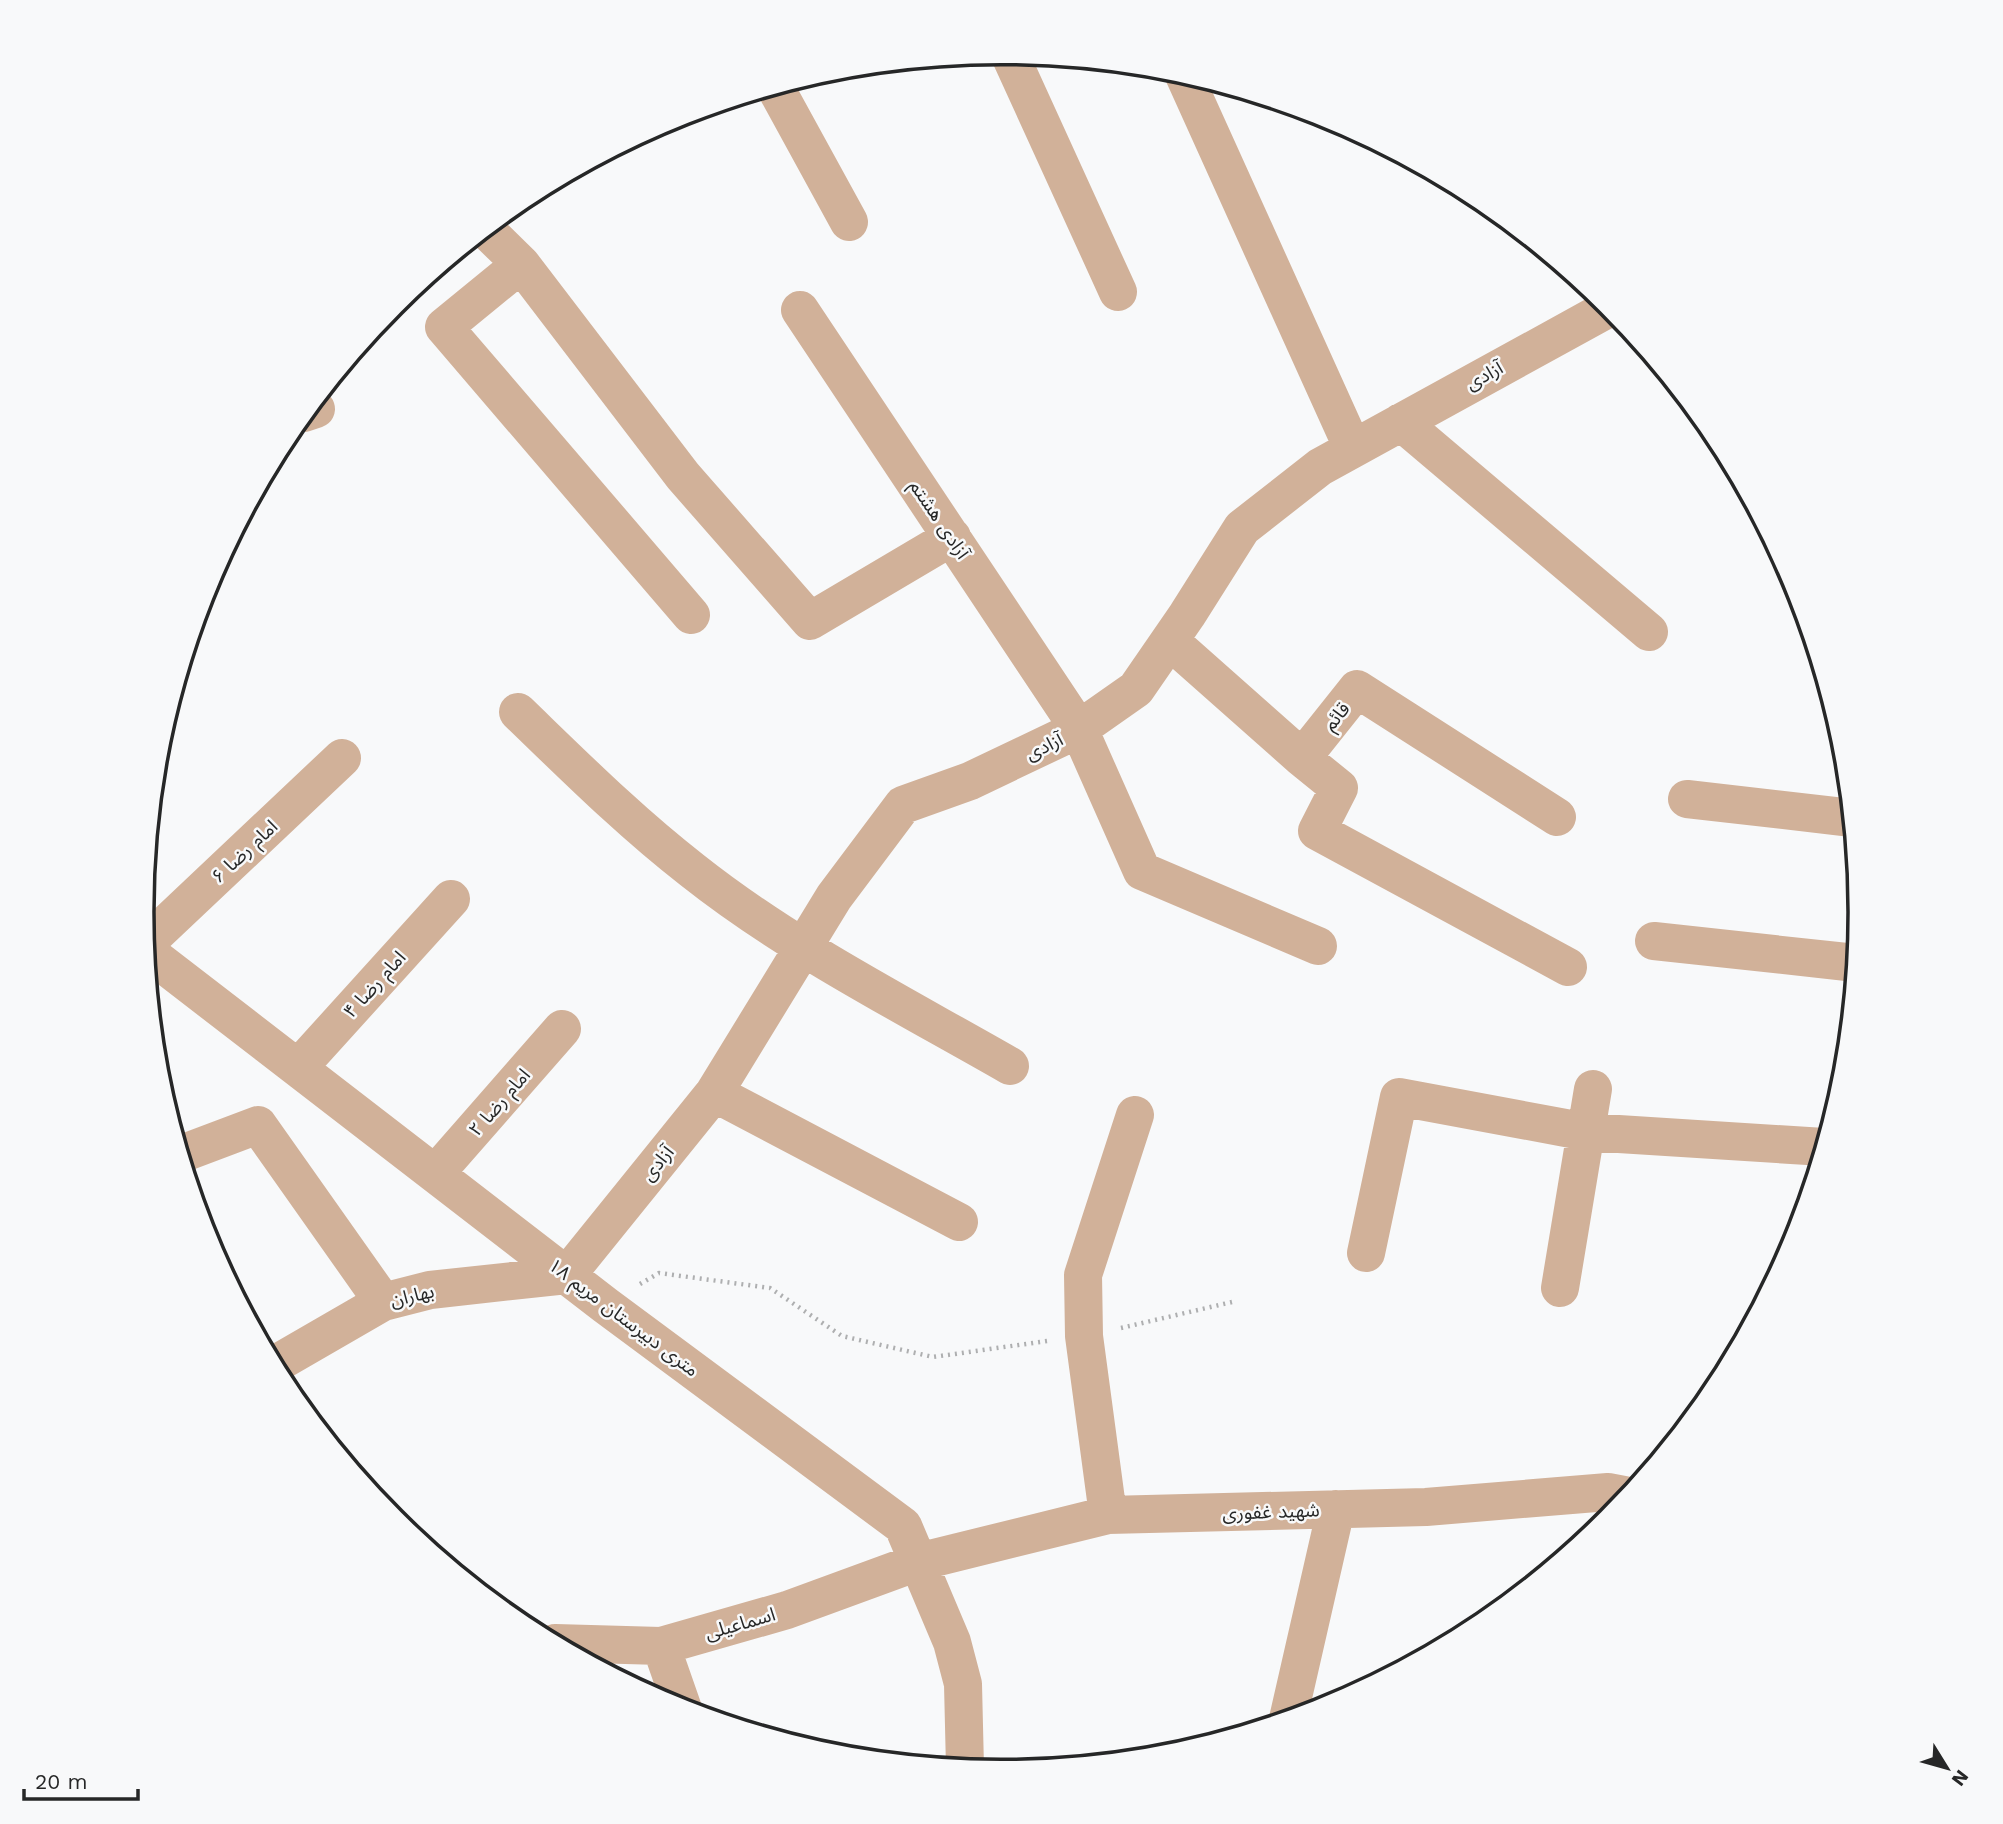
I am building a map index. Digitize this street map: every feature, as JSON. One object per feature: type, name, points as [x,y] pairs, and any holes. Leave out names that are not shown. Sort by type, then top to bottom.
[{"type":"street","points":[[1015,65],[1118,292]]},
{"type":"street","points":[[1189,86],[1353,449]]},
{"type":"street","points":[[779,95],[849,222]]},
{"type":"street","points":[[492,236],[521,264],[684,476],[810,621],[951,537]]},
{"type":"street","points":[[521,264],[444,327],[691,615]]},
{"type":"street","name":"آزادی هشتم","points":[[800,310],[1079,729],[1142,871],[1318,946]]},
{"type":"street","name":"آزادی","points":[[566,1275],[714,1093],[834,897],[904,805],[970,781],[1079,729],[1136,689],[1242,528],[1320,467],[1601,313]]},
{"type":"street","points":[[1401,422],[1649,632]]},
{"type":"street","points":[[1170,641],[1339,788],[1317,831],[1568,967]]},
{"type":"street","name":"قائم","points":[[1302,758],[1357,689],[1557,817]]},
{"type":"street","points":[[518,712],[588,780],[692,871],[803,948],[1010,1066]]},
{"type":"street","name":"امام رضا ۶","points":[[155,935],[342,758]]},
{"type":"street","points":[[1687,799],[1843,817]]},
{"type":"street","name":"امام رضا ۴","points":[[298,1068],[451,899]]},
{"type":"street","points":[[1654,941],[1847,962]]},
{"type":"street","name":"۱۸ متری دبیرستان مریم","points":[[156,958],[605,1305],[903,1526],[952,1642],[963,1684],[965,1758]]},
{"type":"street","name":"امام رضا ۲","points":[[435,1174],[562,1029]]},
{"type":"street","points":[[1560,1288],[1593,1089]]},
{"type":"street","points":[[714,1093],[959,1222]]},
{"type":"street","points":[[1366,1253],[1399,1097],[1587,1132],[1815,1146]]},
{"type":"street","points":[[1108,1515],[1084,1336],[1083,1275],[1135,1115]]},
{"type":"street","points":[[189,1151],[258,1125],[383,1302]]},
{"type":"street","name":"بهاران","points":[[283,1360],[383,1302],[430,1290],[566,1275]]},
{"type":"street","name":"شهید غفوری","points":[[918,1562],[1108,1515],[1426,1507],[1608,1492],[1617,1494]]},
{"type":"street","points":[[1289,1708],[1336,1509]]},
{"type":"street","name":"اسماعیلی","points":[[574,1644],[661,1646],[787,1610],[918,1562]]},
{"type":"street","points":[[661,1646],[678,1695]]},
{"type":"path","points":[[605,1305],[660,1273],[770,1288],[842,1336],[933,1357],[1084,1336],[1232,1302]]}]
